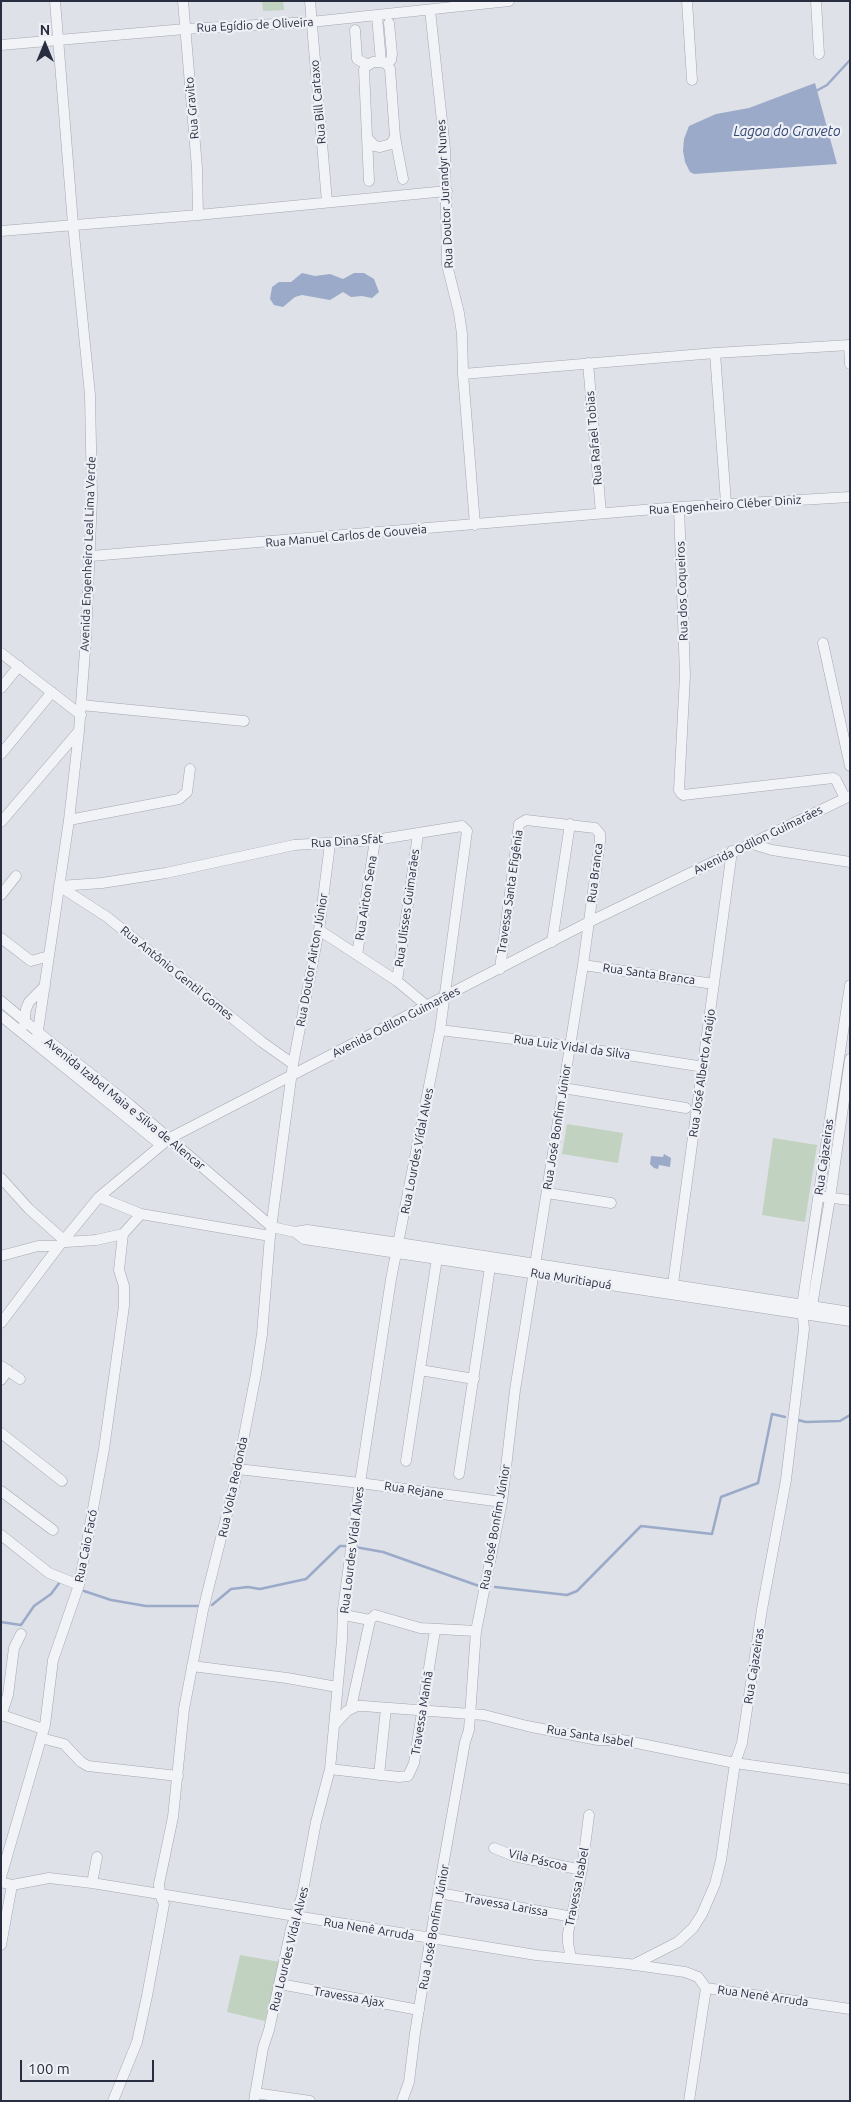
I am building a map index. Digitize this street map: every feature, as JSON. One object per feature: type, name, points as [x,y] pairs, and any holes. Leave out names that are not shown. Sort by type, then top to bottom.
[{"type":"street","name":"Avenida Engenheiro Leal Lima Verde","points":[[36,1044],[70,820],[79,732],[90,556],[92,484],[90,395],[73,224],[55,1]]},
{"type":"street","name":"Rua Gravito","points":[[183,1],[197,168],[198,215]]},
{"type":"street","name":"Rua Bill Cartaxo","points":[[310,1],[327,202]]},
{"type":"street","name":"Rua Egídio de Oliveira","points":[[1,45],[185,29],[311,22],[378,16],[434,7],[509,1]]},
{"type":"street","points":[[687,1],[692,80]]},
{"type":"street","points":[[816,1],[818,54]]},
{"type":"street","name":"Rua Doutor Jurandyr Nunes","points":[[434,7],[445,149],[447,265],[460,320],[475,525]]},
{"type":"street","points":[[378,16],[384,63],[391,76],[395,137],[402,178]]},
{"type":"street","points":[[355,30],[357,59],[368,65],[384,63],[391,60],[392,54],[389,23]]},
{"type":"street","points":[[368,65],[365,67],[364,74],[368,139],[368,182]]},
{"type":"street","points":[[368,139],[375,146],[386,146],[394,141],[395,137]]},
{"type":"street","points":[[1,231],[198,215],[447,191]]},
{"type":"street","points":[[463,374],[714,353],[849,345],[850,364]]},
{"type":"street","points":[[714,353],[726,504]]},
{"type":"street","name":"Rua Rafael Tobias","points":[[588,363],[600,514]]},
{"type":"street","name":"Rua Engenheiro Cléber Diniz","points":[[600,514],[679,507],[850,497]]},
{"type":"street","name":"Rua dos Coqueiros","points":[[679,507],[685,675],[680,790],[684,795],[833,778],[847,797]]},
{"type":"street","name":"Rua Manuel Carlos de Gouveia","points":[[90,556],[600,514]]},
{"type":"street","points":[[824,643],[850,766]]},
{"type":"street","points":[[1,653],[52,692],[81,710],[244,721]]},
{"type":"street","points":[[1,688],[19,666]]},
{"type":"street","points":[[1,754],[52,692]]},
{"type":"street","points":[[1,822],[79,732]]},
{"type":"street","points":[[70,820],[179,798],[187,792],[190,769]]},
{"type":"street","name":"Avenida Odilon Guimarães","points":[[1,1323],[61,1243],[99,1197],[170,1138],[589,922],[732,851],[847,797]]},
{"type":"street","name":"Travessa Santa Efigênia","points":[[500,969],[518,827],[522,820],[570,824]]},
{"type":"street","points":[[552,942],[570,824]]},
{"type":"street","name":"Rua Branca","points":[[570,824],[592,827],[598,830],[600,841],[589,922]]},
{"type":"street","name":"Rua Dina Sfat","points":[[59,886],[102,883],[166,872],[294,845],[375,840],[462,826],[467,831],[444,997]]},
{"type":"street","name":"Rua Ulisses Guimarães","points":[[397,982],[418,834]]},
{"type":"street","name":"Rua Airton Sena","points":[[357,955],[375,840]]},
{"type":"street","points":[[749,843],[772,850],[850,862]]},
{"type":"street","name":"Rua Doutor Airton Júnior","points":[[292,1075],[319,930],[330,844]]},
{"type":"street","name":"Rua José Alberto Araújo","points":[[672,1290],[704,1067],[732,851]]},
{"type":"street","points":[[1,895],[16,876]]},
{"type":"street","name":"Rua Antônio Gentil Gomes","points":[[59,886],[108,917],[262,1042],[293,1064]]},
{"type":"street","name":"Rua José Bonfim Júnior","points":[[402,2101],[409,2082],[431,1938],[465,1742],[470,1730],[469,1713],[476,1632],[502,1502],[515,1390],[589,922]]},
{"type":"street","points":[[319,930],[397,982],[427,1006]]},
{"type":"street","points":[[1,938],[31,961],[49,956]]},
{"type":"street","name":"Rua Santa Branca","points":[[583,965],[714,984]]},
{"type":"street","name":"Rua Cajazeiras","points":[[634,1964],[678,1942],[693,1928],[702,1914],[715,1884],[722,1860],[735,1763],[742,1744],[762,1609],[786,1480],[818,1196],[850,985]]},
{"type":"street","points":[[23,1034],[24,1020],[29,1002],[45,986]]},
{"type":"street","name":"Rua Lourdes Vídal Alves","points":[[254,2097],[263,2048],[280,1984],[291,1929],[296,1917],[318,1809],[330,1769],[343,1609],[360,1483],[389,1291],[440,1030],[444,997]]},
{"type":"street","name":"Avenida Izabel Maia e Silva de Alencar","points":[[1,1001],[39,1033],[122,1112],[162,1145]]},
{"type":"street","name":"Avenida Izabel Maia e Silva de Alencar","points":[[1,1016],[36,1044],[91,1082],[129,1104],[170,1138],[271,1232]]},
{"type":"street","name":"Rua Luiz Vidal da Silva","points":[[440,1030],[570,1046],[704,1067]]},
{"type":"street","name":"Rua Cajazeiras","points":[[806,1311],[830,1198],[850,1059]]},
{"type":"street","name":"Rua Volta Redonda","points":[[113,2101],[137,2042],[164,1904],[160,1895],[159,1884],[173,1817],[184,1709],[203,1610],[227,1520],[238,1469],[262,1334],[271,1232],[292,1075]]},
{"type":"street","points":[[563,1088],[686,1108]]},
{"type":"street","points":[[122,1112],[129,1104]]},
{"type":"street","points":[[1,1178],[61,1243]]},
{"type":"street","points":[[547,1193],[611,1203]]},
{"type":"street","points":[[818,1196],[850,1200]]},
{"type":"street","name":"Rua Muritiapuá","points":[[99,1197],[141,1214],[271,1232],[307,1230],[398,1248],[806,1311],[850,1321]]},
{"type":"street","points":[[1,1256],[38,1246],[123,1234],[141,1214]]},
{"type":"street","name":"Rua Caio Facó","points":[[1,1878],[42,1733],[53,1660],[78,1585],[104,1448],[123,1315],[124,1286],[119,1270],[123,1234]]},
{"type":"street","name":"Rua Muritiapuá","points":[[398,1248],[437,1258],[490,1267],[534,1269]]},
{"type":"street","points":[[406,1461],[437,1258]]},
{"type":"street","points":[[459,1474],[490,1267]]},
{"type":"street","name":"Rua Muritiapuá","points":[[806,1311],[850,1312]]},
{"type":"street","points":[[1,1380],[5,1368],[20,1379]]},
{"type":"street","points":[[420,1370],[474,1379]]},
{"type":"street","points":[[1,1434],[62,1481]]},
{"type":"street","name":"Rua Rejane","points":[[238,1469],[502,1502]]},
{"type":"street","points":[[1,1491],[53,1530]]},
{"type":"street","points":[[1,1535],[48,1573],[78,1585]]},
{"type":"street","points":[[344,1615],[370,1620]]},
{"type":"street","points":[[335,1724],[351,1708],[370,1620],[375,1615],[406,1623],[410,1626],[436,1630],[476,1632]]},
{"type":"street","name":"Travessa Manhã","points":[[330,1769],[404,1777],[411,1770],[436,1630]]},
{"type":"street","points":[[21,1634],[14,1648],[8,1695],[1,1716],[64,1744],[81,1762],[88,1766],[178,1776]]},
{"type":"street","points":[[192,1666],[287,1678],[337,1687]]},
{"type":"street","name":"Rua Santa Isabel","points":[[351,1708],[363,1706],[469,1713],[499,1717],[527,1726],[598,1740],[619,1740],[735,1763],[850,1780]]},
{"type":"street","points":[[379,1775],[386,1708]]},
{"type":"street","name":"Travessa Isabel","points":[[571,1958],[567,1939],[582,1870],[589,1815]]},
{"type":"street","name":"Vila Páscoa","points":[[494,1848],[514,1856],[582,1870]]},
{"type":"street","points":[[92,1883],[97,1857]]},
{"type":"street","name":"Rua Nenê Arruda","points":[[1,1882],[12,1885],[44,1878],[92,1883],[536,1955],[634,1964],[690,1973],[698,1977],[706,1988],[850,2009]]},
{"type":"street","points":[[1,1945],[12,1885]]},
{"type":"street","name":"Travessa Larissa","points":[[439,1893],[573,1917]]},
{"type":"street","name":"Travessa Ajax","points":[[280,1984],[419,2010]]},
{"type":"street","points":[[689,2101],[706,1988]]},
{"type":"street","points":[[254,2097],[310,2101]]},
{"type":"green space","points":[[262,1],[283,1],[284,10],[263,11]]},
{"type":"green space","points":[[567,1124],[623,1133],[618,1163],[562,1154]]},
{"type":"green space","points":[[773,1138],[817,1145],[805,1222],[762,1215]]},
{"type":"green space","points":[[240,1955],[280,1962],[265,2021],[227,2012]]},
{"type":"water","name":"Lagoa do Graveto","points":[[815,83],[837,164],[694,174],[690,172],[685,162],[683,151],[684,139],[689,126],[716,114],[749,108]]},
{"type":"water","points":[[302,273],[315,276],[330,274],[343,279],[354,273],[364,273],[374,279],[379,292],[372,298],[362,296],[351,297],[343,292],[330,300],[302,295],[295,297],[283,307],[274,305],[270,299],[272,287],[279,282],[291,282]]},
{"type":"water","points":[[664,1154],[671,1158],[670,1167],[659,1165],[658,1169],[650,1164],[651,1156],[663,1157]]},
{"type":"waterway","points":[[816,91],[827,85],[850,60]]},
{"type":"waterway","points":[[495,1587],[567,1595],[577,1591],[641,1526],[712,1534],[721,1497],[758,1483],[772,1414],[785,1417]]},
{"type":"waterway","points":[[798,1420],[806,1422],[840,1421],[850,1415]]},
{"type":"waterway","points":[[212,1605],[231,1589],[248,1587],[260,1589],[306,1579],[340,1546],[349,1546]]},
{"type":"waterway","points":[[355,1547],[383,1552],[479,1586]]},
{"type":"waterway","points":[[1,1622],[21,1625],[34,1606],[51,1594],[60,1582]]},
{"type":"waterway","points":[[84,1591],[111,1600],[146,1606],[199,1606]]}]
